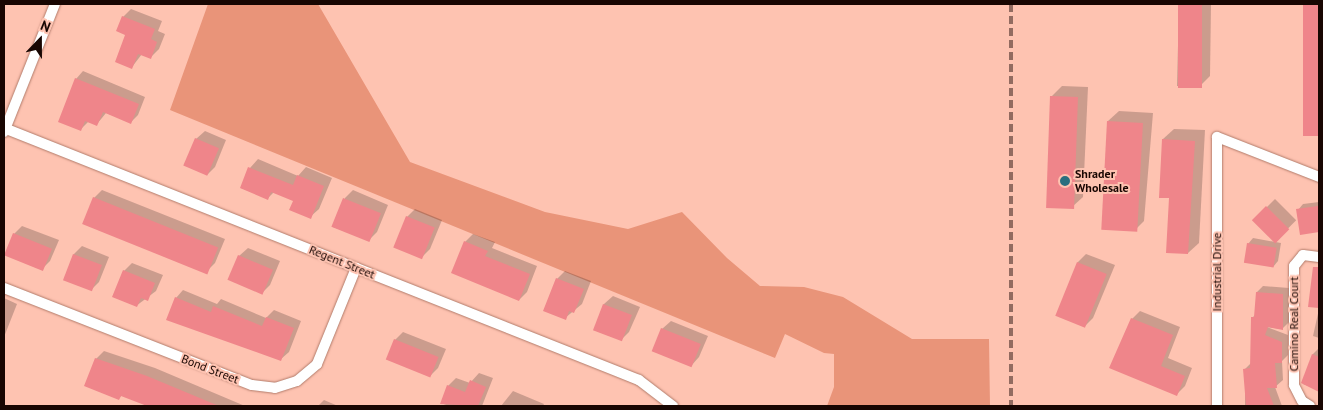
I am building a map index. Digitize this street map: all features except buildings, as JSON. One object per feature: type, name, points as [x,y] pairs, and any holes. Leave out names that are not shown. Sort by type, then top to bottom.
[{"type":"street","points":[[4,129],[55,4]]},
{"type":"street","name":"Regent Street","points":[[4,129],[638,380],[673,406]]},
{"type":"street","name":"Industrial Drive","points":[[1217,406],[1217,137],[1319,177]]},
{"type":"street","name":"Camino Real Court","points":[[1310,406],[1302,401],[1294,385],[1294,266],[1303,255],[1319,258]]},
{"type":"street","name":"Bond Street","points":[[4,288],[252,385],[275,388],[297,381],[317,364],[356,268]]},
{"type":"shaded area","points":[[208,4],[318,4],[410,162],[545,212],[628,229],[682,212],[727,258],[760,286],[804,287],[843,297],[912,339],[989,339],[990,406],[827,406],[834,387],[834,354],[824,353],[785,334],[775,358],[170,110]]},
{"type":"railway","points":[[1011,4],[1011,406]]},
{"type":"place","name":"Shrader Wholesale","points":[[1065,181]]}]
